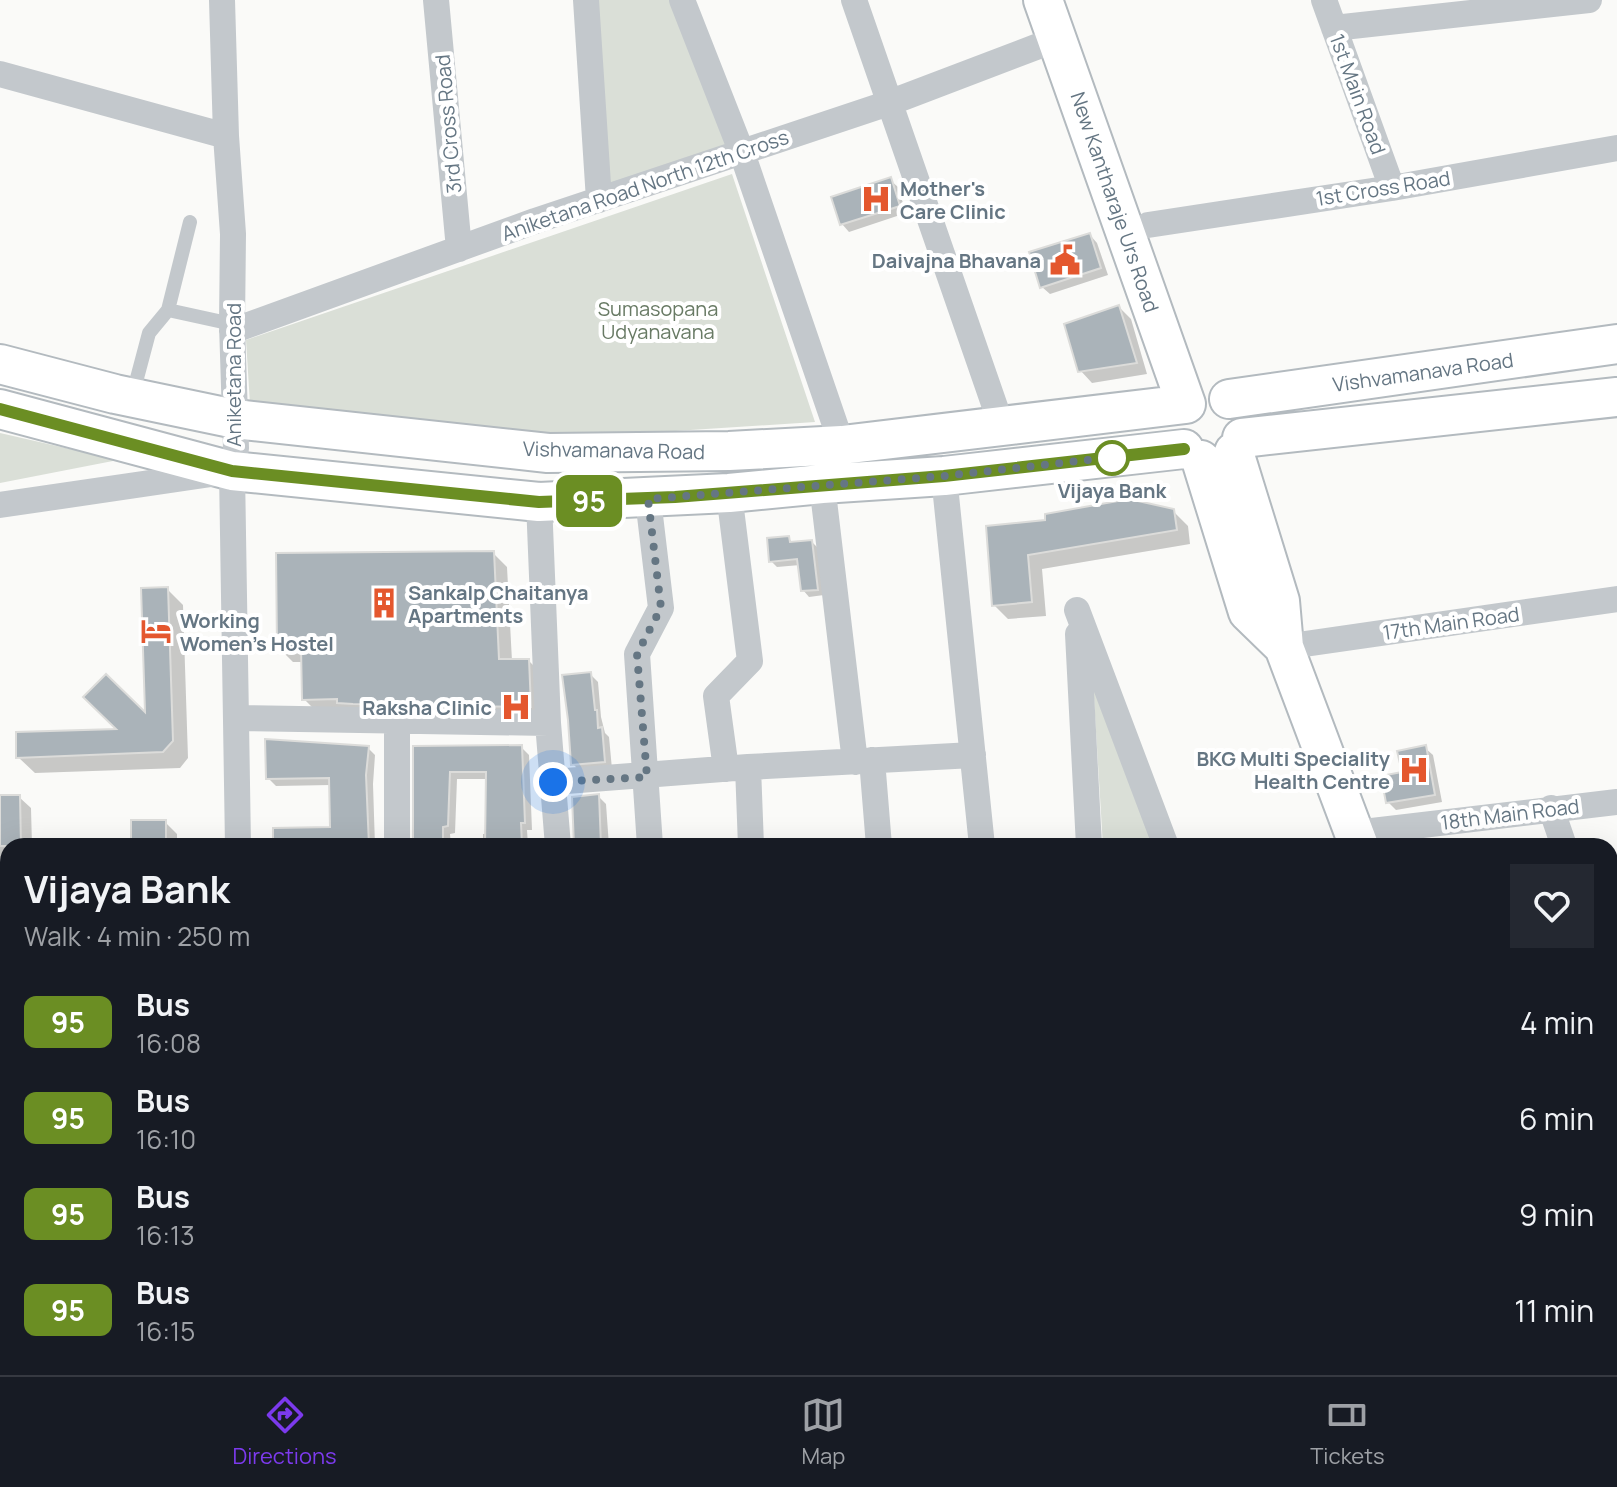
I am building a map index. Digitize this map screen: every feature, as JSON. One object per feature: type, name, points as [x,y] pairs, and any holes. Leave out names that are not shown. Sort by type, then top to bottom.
[{"type":"main road","name":"New Kantharaje Urs Road","points":[[1043,0],[1208,399]]},
{"type":"main road","name":"New Kantharaje Urs Road","points":[[1066,0],[1208,399]]},
{"type":"main road","name":"Vishvamanava Road","points":[[0,364],[132,398],[235,419],[548,453],[729,451],[842,445],[1002,427],[1617,344]]},
{"type":"main road","points":[[0,409],[232,471],[539,502],[729,493],[1215,450],[1617,397]]},
{"type":"main road","points":[[1215,450],[1242,416],[1208,399],[1180,412],[1177,431],[1215,450],[1280,601],[1284,647],[1356,838]]},
{"type":"street","name":"Aniketana Road","points":[[222,0],[233,234],[236,448],[232,471],[238,838]]},
{"type":"street","name":"3rd Cross Road","points":[[436,0],[459,249]]},
{"type":"street","points":[[586,0],[599,200]]},
{"type":"street","points":[[682,0],[742,153],[842,445]]},
{"type":"street","points":[[854,0],[1002,427]]},
{"type":"street","name":"1st Main Road","points":[[1324,0],[1392,188]]},
{"type":"street","points":[[1334,28],[1589,0]]},
{"type":"street","name":"Aniketana Road North 12th Cross","points":[[232,328],[889,103],[1057,39]]},
{"type":"street","points":[[0,74],[226,136]]},
{"type":"street","name":"1st Cross Road","points":[[1148,225],[1392,188],[1617,148]]},
{"type":"street","points":[[0,505],[232,471]]},
{"type":"street","points":[[944,476],[981,838]]},
{"type":"street","points":[[822,484],[877,838]]},
{"type":"street","points":[[729,493],[750,661],[716,696],[737,768],[750,838]]},
{"type":"street","points":[[648,499],[661,608],[637,654],[650,838]]},
{"type":"street","points":[[539,502],[548,723],[557,838]]},
{"type":"street","name":"17th Main Road","points":[[1284,647],[1617,599]]},
{"type":"street","points":[[1089,838],[1077,610],[1163,838]]},
{"type":"street","points":[[237,718],[548,723]]},
{"type":"street","points":[[397,720],[397,838]]},
{"type":"street","points":[[553,782],[973,755]]},
{"type":"street","name":"18th Main Road","points":[[1369,838],[1551,808],[1617,802]]},
{"type":"street","points":[[1551,808],[1561,838]]},
{"type":"lane","points":[[132,398],[149,333],[168,310],[190,222]]},
{"type":"lane","points":[[168,310],[232,328]]},
{"type":"green space","points":[[595,0],[672,0],[731,147],[606,188]]},
{"type":"green space","name":"Sumasopana Udyanavana","points":[[732,174],[815,422],[551,439],[250,404],[246,340]]},
{"type":"green space","points":[[0,433],[118,460],[0,483]]},
{"type":"green space","points":[[1093,682],[1150,838],[1103,838]]},
{"type":"building","points":[[891,177],[900,206],[840,225],[831,197]]},
{"type":"building","name":"Daivajna Bhavana","points":[[1090,233],[1101,268],[1040,288],[1029,252]]},
{"type":"building","points":[[1119,305],[1137,363],[1078,372],[1064,324]]},
{"type":"building","points":[[1129,499],[1174,509],[1177,530],[1028,555],[1032,602],[992,606],[986,526],[1045,520],[1045,514]]},
{"type":"building","points":[[789,536],[790,542],[812,540],[818,590],[801,591],[797,559],[769,562],[767,538]]},
{"type":"building","points":[[494,551],[499,659],[529,659],[531,707],[353,704],[337,703],[337,699],[302,700],[301,648],[277,649],[276,553]]},
{"type":"building","name":"Working Women's Hostel","points":[[168,587],[173,741],[163,752],[16,758],[16,732],[116,729],[83,697],[106,674],[145,712],[141,588]]},
{"type":"building","points":[[591,672],[598,728],[602,727],[605,762],[571,765],[562,675]]},
{"type":"building","points":[[265,739],[369,746],[366,775],[369,838],[273,838],[273,828],[330,827],[329,778],[266,779]]},
{"type":"building","points":[[522,745],[525,823],[521,823],[522,838],[485,838],[486,772],[450,772],[448,826],[443,827],[443,838],[413,838],[413,746]]},
{"type":"building","points":[[1426,745],[1435,795],[1386,803],[1381,776],[1402,772],[1397,751]]},
{"type":"building","points":[[599,794],[601,838],[574,838],[572,797]]},
{"type":"building","points":[[0,795],[20,795],[21,838],[0,838]]},
{"type":"building","points":[[131,820],[166,820],[166,838],[131,838]]},
{"type":"bus line","name":"95","points":[[0,409],[232,471],[539,502],[675,497],[944,476],[1184,449]]},
{"type":"place","name":"Mother's Care Clinic","points":[[876,199]]},
{"type":"place","name":"Daivajna Bhavana","points":[[1065,260]]},
{"type":"place","name":"Vijaya Bank","points":[[1112,458]]},
{"type":"place","name":"Sankalp Chaitanya Apartments","points":[[384,603]]},
{"type":"place","name":"Working Women's Hostel","points":[[156,631]]},
{"type":"place","name":"Raksha Clinic","points":[[516,707]]},
{"type":"place","name":"BKG Multi Speciality Health Centre","points":[[1414,770]]},
{"type":"route","points":[[553,782],[647,777],[637,654],[661,608],[648,499],[944,476],[1124,456],[1112,458]]}]
